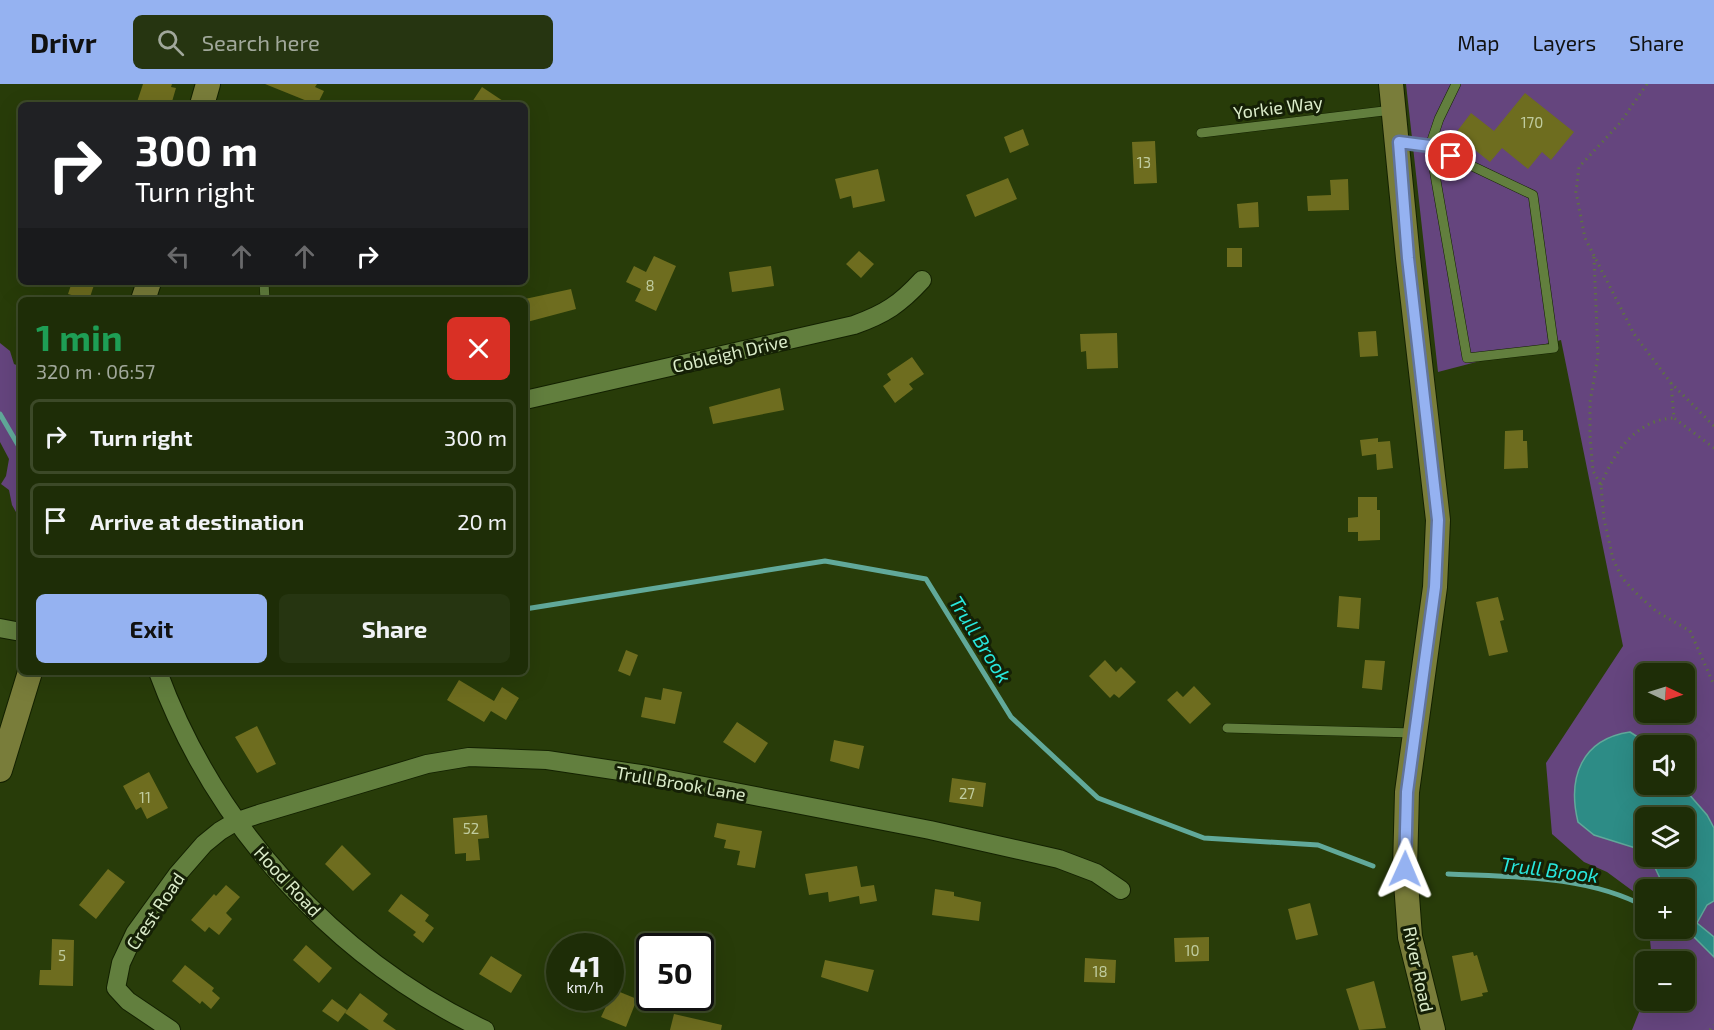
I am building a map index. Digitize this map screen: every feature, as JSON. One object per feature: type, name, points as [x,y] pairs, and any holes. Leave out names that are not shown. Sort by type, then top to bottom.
[{"type":"main road","points":[[203,102],[208,84]]},
{"type":"main road","name":"River Road","points":[[1391,84],[1438,520],[1435,587],[1407,792],[1407,904],[1410,938],[1433,1030]]},
{"type":"main road","points":[[0,770],[29,675]]},
{"type":"street","name":"Cobleigh Drive","points":[[528,399],[854,325],[882,315],[902,302],[922,280]]},
{"type":"street","points":[[0,628],[18,631]]},
{"type":"street","name":"Hood Road","points":[[159,675],[175,717],[235,822],[295,892],[344,940],[433,1003],[485,1030]]},
{"type":"street","name":"Trull Brook Lane","points":[[235,822],[427,764],[469,757],[508,757],[647,775],[965,838],[1059,859],[1096,873],[1122,890]]},
{"type":"street","name":"Crest Road","points":[[171,1030],[128,1001],[116,987],[121,963],[135,933],[177,875],[204,844],[235,822]]},
{"type":"lane","points":[[1399,142],[1430,146],[1533,195],[1554,348],[1467,358],[1430,146],[1439,119],[1456,84]]},
{"type":"lane","name":"Yorkie Way","points":[[1201,133],[1395,110]]},
{"type":"lane","points":[[1227,728],[1414,734]]},
{"type":"path","points":[[1647,84],[1620,123],[1579,167],[1576,192],[1585,238],[1634,334],[1671,383],[1714,426]]},
{"type":"path","points":[[1594,258],[1598,356],[1590,402],[1590,436],[1593,471],[1601,485],[1607,537],[1622,578],[1656,611],[1690,630],[1714,685]]},
{"type":"path","points":[[1671,383],[1674,418]]},
{"type":"path","points":[[1601,485],[1610,460],[1627,441],[1660,418],[1674,418],[1714,448]]},
{"type":"path","points":[[1710,1030],[1714,1025]]},
{"type":"shaded area","points":[[1406,84],[1714,84],[1714,1030],[1632,1030],[1639,1011],[1695,1011],[1695,951],[1651,951],[1650,939],[1695,939],[1695,879],[1635,879],[1635,893],[1607,872],[1584,862],[1552,834],[1546,763],[1623,646],[1561,340],[1438,372]]},
{"type":"shaded area","points":[[0,343],[10,351],[14,364],[18,366],[18,516],[12,505],[9,490],[1,484],[6,476],[9,459],[0,442]]},
{"type":"water","points":[[1630,732],[1635,735],[1635,795],[1690,795],[1707,815],[1714,828],[1714,901],[1707,905],[1697,923],[1714,937],[1714,957],[1695,938],[1695,879],[1660,879],[1655,867],[1695,867],[1695,807],[1635,807],[1635,848],[1594,835],[1578,822],[1575,790],[1582,763],[1600,743]]},
{"type":"building","points":[[143,84],[172,84],[171,87],[176,88],[172,102],[137,102]]},
{"type":"building","points":[[265,84],[317,84],[315,87],[324,91],[318,102],[310,102]]},
{"type":"building","points":[[482,87],[504,102],[472,102]]},
{"type":"building","points":[[1525,93],[1574,132],[1551,160],[1542,152],[1528,169],[1502,148],[1490,162],[1455,134],[1471,113],[1494,131]]},
{"type":"building","points":[[1023,129],[1029,145],[1010,153],[1004,137]]},
{"type":"building","points":[[1155,141],[1157,183],[1134,184],[1132,142]]},
{"type":"building","points":[[878,169],[885,201],[853,208],[851,196],[840,199],[835,179]]},
{"type":"building","points":[[1008,178],[1017,199],[975,217],[966,195]]},
{"type":"building","points":[[1348,179],[1349,210],[1308,211],[1307,196],[1331,195],[1330,180]]},
{"type":"building","points":[[1258,202],[1259,227],[1239,228],[1237,204]]},
{"type":"building","points":[[1227,248],[1242,248],[1242,267],[1227,267]]},
{"type":"building","points":[[859,251],[874,264],[861,278],[846,264]]},
{"type":"building","points":[[654,256],[676,266],[656,311],[635,301],[641,289],[626,282],[634,266],[646,272]]},
{"type":"building","points":[[771,266],[774,286],[732,292],[729,272]]},
{"type":"building","points":[[71,285],[94,285],[90,297],[68,294]]},
{"type":"building","points":[[571,289],[576,309],[528,322],[528,298]]},
{"type":"building","points":[[1376,331],[1378,356],[1360,357],[1358,332]]},
{"type":"building","points":[[1117,333],[1118,368],[1087,369],[1086,351],[1081,352],[1080,334]]},
{"type":"building","points":[[912,357],[924,374],[909,384],[913,389],[895,403],[883,386],[891,380],[887,374]]},
{"type":"building","points":[[780,388],[784,410],[713,424],[709,407]]},
{"type":"building","points":[[1523,430],[1523,441],[1527,441],[1528,468],[1504,469],[1505,431]]},
{"type":"building","points":[[1378,438],[1378,442],[1390,441],[1393,468],[1377,470],[1376,454],[1362,456],[1360,440]]},
{"type":"building","points":[[1358,497],[1377,497],[1377,510],[1380,510],[1380,540],[1358,541],[1358,532],[1348,532],[1348,518],[1358,517]]},
{"type":"building","points":[[1339,596],[1361,598],[1359,629],[1337,627]]},
{"type":"building","points":[[1498,597],[1504,620],[1500,621],[1508,652],[1489,656],[1476,602]]},
{"type":"building","points":[[626,650],[638,655],[630,676],[618,671]]},
{"type":"building","points":[[1105,660],[1116,672],[1121,667],[1136,682],[1119,698],[1114,694],[1110,698],[1089,676]]},
{"type":"building","points":[[1365,660],[1385,661],[1382,690],[1362,688]]},
{"type":"building","points":[[459,680],[494,701],[502,687],[519,698],[506,720],[491,711],[484,722],[447,700]]},
{"type":"building","points":[[1194,686],[1211,704],[1190,724],[1167,700],[1177,691],[1183,697]]},
{"type":"building","points":[[663,688],[682,692],[675,724],[641,717],[645,697],[661,700]]},
{"type":"building","points":[[737,722],[768,743],[755,763],[723,742]]},
{"type":"building","points":[[257,726],[276,764],[257,773],[235,737]]},
{"type":"building","points":[[834,740],[864,746],[859,769],[830,761]]},
{"type":"building","points":[[149,772],[168,808],[147,819],[141,807],[136,810],[123,786]]},
{"type":"building","points":[[952,778],[986,783],[983,807],[949,802]]},
{"type":"building","points":[[487,815],[489,838],[478,839],[480,860],[466,861],[466,853],[455,854],[453,818]]},
{"type":"building","points":[[717,823],[762,831],[755,868],[737,865],[740,851],[724,848],[726,840],[714,837]]},
{"type":"building","points":[[342,845],[371,874],[353,891],[325,864]]},
{"type":"building","points":[[857,866],[861,887],[874,885],[877,901],[860,904],[859,896],[829,902],[828,892],[809,895],[805,874]]},
{"type":"building","points":[[108,869],[125,882],[96,919],[79,905]]},
{"type":"building","points":[[226,885],[240,897],[226,913],[232,919],[219,935],[209,927],[205,932],[191,920],[214,894],[216,896]]},
{"type":"building","points":[[935,889],[954,892],[954,896],[981,902],[979,921],[932,915]]},
{"type":"building","points":[[401,894],[429,915],[425,921],[434,928],[423,943],[413,935],[416,932],[388,911]]},
{"type":"building","points":[[1310,903],[1318,935],[1296,940],[1288,909]]},
{"type":"building","points":[[1209,937],[1209,961],[1175,962],[1174,938]]},
{"type":"building","points":[[52,939],[74,940],[73,986],[39,985],[40,970],[51,970]]},
{"type":"building","points":[[306,945],[332,968],[319,983],[293,960]]},
{"type":"building","points":[[1473,952],[1474,956],[1477,955],[1488,992],[1482,993],[1483,996],[1461,1001],[1452,956]]},
{"type":"building","points":[[491,956],[522,975],[511,993],[479,974]]},
{"type":"building","points":[[1085,958],[1116,960],[1115,983],[1084,982]]},
{"type":"building","points":[[825,960],[874,970],[868,992],[821,977]]},
{"type":"building","points":[[185,965],[214,988],[212,991],[220,998],[211,1009],[202,1001],[200,1004],[172,981]]},
{"type":"building","points":[[1374,981],[1386,1028],[1359,1030],[1346,989]]},
{"type":"building","points":[[360,993],[388,1014],[383,1021],[396,1030],[369,1030],[345,1013]]},
{"type":"building","points":[[624,994],[636,999],[626,1027],[601,1017],[604,1011],[624,1011]]},
{"type":"building","points":[[332,999],[347,1010],[338,1022],[322,1011]]},
{"type":"building","points":[[674,1014],[722,1025],[721,1030],[670,1030]]},
{"type":"waterway","name":"Trull Brook","points":[[0,414],[18,445]]},
{"type":"waterway","name":"Trull Brook","points":[[528,609],[825,561],[926,579],[1011,717],[1098,798],[1204,838],[1318,845],[1373,866]]},
{"type":"waterway","name":"Trull Brook","points":[[1448,874],[1524,877],[1574,883],[1635,902]]},
{"type":"route","points":[[1405,869],[1407,792],[1435,587],[1438,520],[1408,258],[1399,142],[1430,146],[1451,156]]}]
